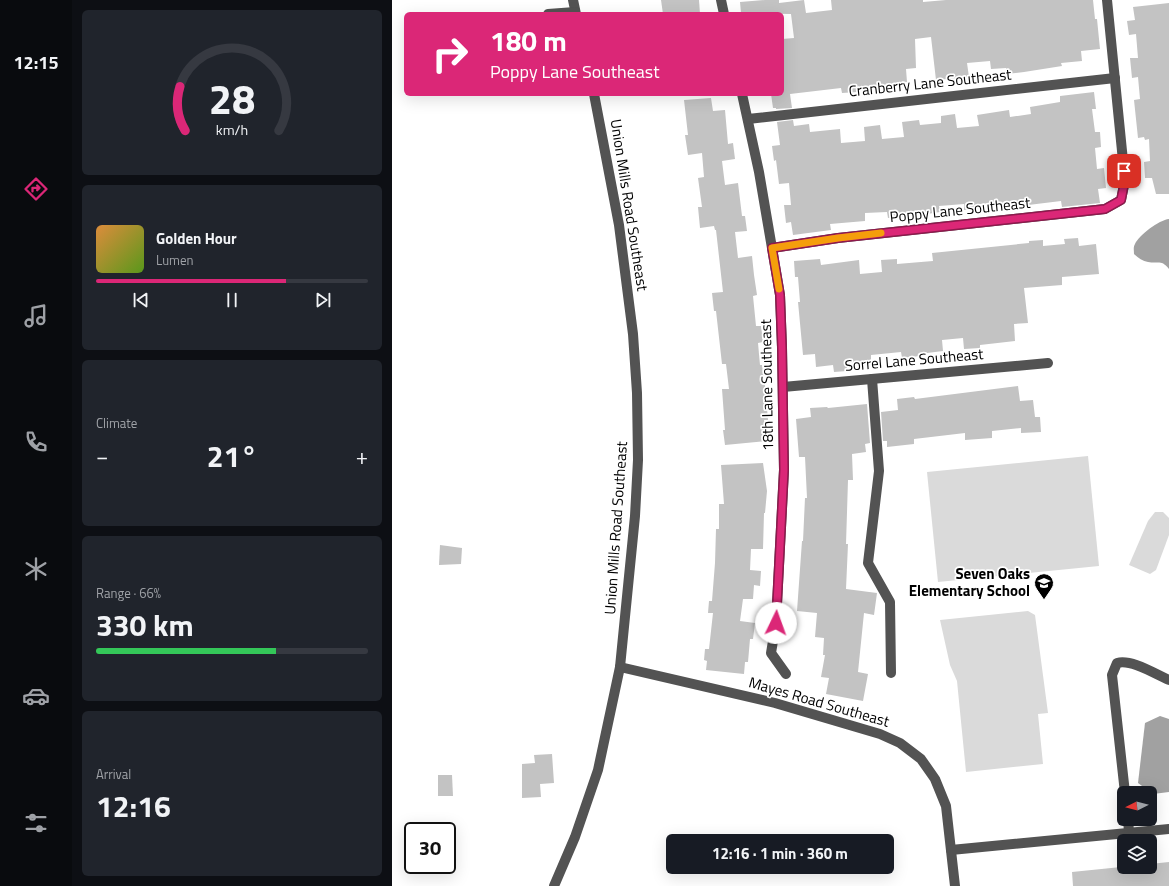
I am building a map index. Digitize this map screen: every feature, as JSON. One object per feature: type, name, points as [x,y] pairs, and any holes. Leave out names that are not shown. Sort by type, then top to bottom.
[{"type":"street","points":[[573,0],[576,12]]},
{"type":"street","points":[[721,0],[724,12]]},
{"type":"street","points":[[1107,0],[1115,78]]},
{"type":"street","name":"Cranberry Lane Southeast","points":[[748,119],[1115,78]]},
{"type":"street","name":"Poppy Lane Southeast","points":[[772,248],[838,238],[1105,209],[1121,200],[1124,185],[1115,78]]},
{"type":"street","name":"Union Mills Road Southeast","points":[[554,886],[574,837],[598,770],[620,667],[635,516],[638,460],[637,393],[633,334],[619,225],[594,96]]},
{"type":"street","name":"18th Lane Southeast","points":[[742,96],[759,172],[780,295],[784,470],[776,623],[771,653],[786,674]]},
{"type":"street","name":"Sorrel Lane Southeast","points":[[783,387],[1048,363]]},
{"type":"street","points":[[872,379],[879,471],[868,563],[890,602],[891,673]]},
{"type":"street","points":[[1124,786],[1112,675],[1114,669],[1117,663],[1123,662],[1132,664],[1169,680]]},
{"type":"street","name":"Mayes Road Southeast","points":[[620,667],[775,703],[880,734],[900,743],[921,759],[935,779],[946,806],[955,886]]},
{"type":"street","points":[[1129,826],[1129,832]]},
{"type":"street","points":[[951,850],[1169,828]]},
{"type":"shaded area","points":[[1169,219],[1169,269],[1162,263],[1148,262],[1141,259],[1134,254],[1134,245],[1145,232],[1160,222]]},
{"type":"shaded area","points":[[1088,456],[1099,566],[938,582],[927,472]]},
{"type":"shaded area","points":[[1155,512],[1163,512],[1169,518],[1169,535],[1156,570],[1150,574],[1129,565],[1148,521]]},
{"type":"shaded area","points":[[1028,611],[1035,615],[1048,713],[1038,714],[1043,764],[966,772],[957,681],[950,665],[940,620]]},
{"type":"shaded area","points":[[1160,716],[1169,719],[1169,792],[1157,794],[1157,786],[1142,786],[1138,783],[1145,723]]},
{"type":"building","points":[[661,0],[699,0],[700,12],[663,12]]},
{"type":"building","points":[[779,0],[779,3],[804,0],[806,13],[832,10],[831,0],[923,0],[923,2],[946,0],[1093,0],[1095,19],[1097,19],[1100,49],[1081,51],[1082,61],[1061,63],[1062,66],[1006,74],[1006,68],[991,69],[990,61],[967,63],[969,77],[936,80],[931,37],[915,39],[916,68],[906,69],[907,82],[892,84],[892,86],[857,89],[857,92],[842,93],[841,88],[790,94],[792,108],[776,109],[773,108],[771,96],[784,96],[784,39],[794,38],[791,14],[784,14],[784,12],[741,12],[740,2]]},
{"type":"building","points":[[1169,3],[1169,194],[1156,194],[1152,178],[1145,178],[1144,162],[1150,161],[1149,139],[1145,140],[1144,137],[1138,138],[1134,100],[1140,99],[1138,77],[1132,78],[1130,58],[1138,58],[1136,34],[1129,35],[1127,21],[1135,20],[1133,7]]},
{"type":"building","points":[[1094,92],[1096,109],[1092,109],[1095,132],[1100,132],[1101,147],[1095,148],[1097,169],[1104,168],[1106,188],[1098,189],[1100,203],[1062,207],[1061,201],[1003,208],[1002,202],[980,204],[980,208],[964,210],[964,204],[939,206],[940,212],[927,214],[926,212],[906,214],[906,216],[888,218],[887,212],[865,213],[865,221],[830,224],[831,230],[793,235],[791,222],[786,223],[784,205],[791,205],[789,183],[779,184],[776,160],[774,161],[772,146],[780,145],[777,122],[793,120],[794,126],[809,124],[810,132],[840,129],[841,143],[865,141],[864,127],[880,125],[882,139],[904,137],[902,122],[919,120],[920,125],[941,123],[941,116],[955,114],[957,128],[979,126],[977,115],[1009,110],[1010,117],[1031,114],[1030,107],[1060,102],[1060,96]]},
{"type":"building","points":[[711,98],[713,111],[725,110],[728,144],[733,143],[735,159],[722,161],[725,185],[738,183],[742,216],[745,216],[747,231],[735,232],[738,258],[752,256],[757,295],[753,296],[756,326],[761,326],[763,342],[758,343],[760,365],[762,365],[765,386],[768,420],[764,420],[767,441],[725,445],[722,389],[729,389],[726,364],[722,364],[716,311],[714,311],[712,293],[723,292],[716,230],[714,226],[700,228],[698,207],[702,207],[698,178],[704,177],[702,153],[688,155],[685,135],[688,135],[684,100]]},
{"type":"building","points":[[1078,238],[1079,246],[1096,244],[1099,274],[1062,277],[1062,285],[1024,288],[1028,323],[1014,324],[1015,341],[980,345],[980,348],[964,349],[963,338],[942,340],[943,351],[902,358],[901,352],[871,355],[871,361],[847,363],[847,371],[834,372],[833,365],[816,367],[815,354],[803,355],[798,302],[800,302],[798,277],[795,277],[794,261],[820,259],[821,265],[859,260],[860,274],[882,272],[881,260],[897,259],[897,264],[933,261],[932,253],[1029,243],[1029,241],[1043,240],[1043,246],[1065,244],[1064,239]]},
{"type":"building","points":[[1018,386],[1020,401],[1033,400],[1035,417],[1040,417],[1041,432],[1021,433],[1021,428],[992,431],[992,438],[965,440],[965,433],[914,439],[914,444],[887,447],[887,441],[883,441],[881,412],[898,410],[897,399],[914,397],[915,399]]},
{"type":"building","points":[[867,404],[870,443],[865,444],[866,452],[852,454],[853,480],[848,480],[846,544],[848,544],[846,589],[877,593],[874,615],[864,613],[858,672],[868,674],[863,701],[826,694],[829,678],[821,677],[825,655],[823,655],[824,638],[815,637],[817,613],[797,611],[805,498],[807,498],[805,457],[799,457],[796,419],[811,417],[810,408],[828,408]]},
{"type":"building","points":[[763,463],[767,491],[764,513],[763,549],[751,549],[750,570],[761,571],[760,586],[754,585],[753,599],[743,599],[740,621],[755,623],[753,639],[750,639],[748,662],[745,662],[744,674],[706,670],[707,661],[704,660],[705,649],[709,649],[713,613],[708,613],[709,601],[712,601],[716,529],[719,529],[719,504],[724,504],[721,465]]},
{"type":"building","points":[[440,545],[462,548],[461,564],[439,565]]},
{"type":"building","points":[[552,754],[554,783],[540,784],[541,797],[522,798],[522,764],[535,763],[534,755]]},
{"type":"building","points":[[438,775],[452,775],[453,796],[438,796]]},
{"type":"building","points":[[1169,862],[1169,886],[1073,886],[1072,872],[1117,867],[1117,874],[1157,874],[1157,863]]},
{"type":"slow traffic","points":[[779,289],[772,248],[881,233]]},
{"type":"place","name":"Seven Oaks Elementary School","points":[[1044,600]]},
{"type":"route","points":[[776,623],[784,470],[780,295],[772,248],[838,238],[1105,209],[1121,200],[1124,185],[1124,171]]}]
